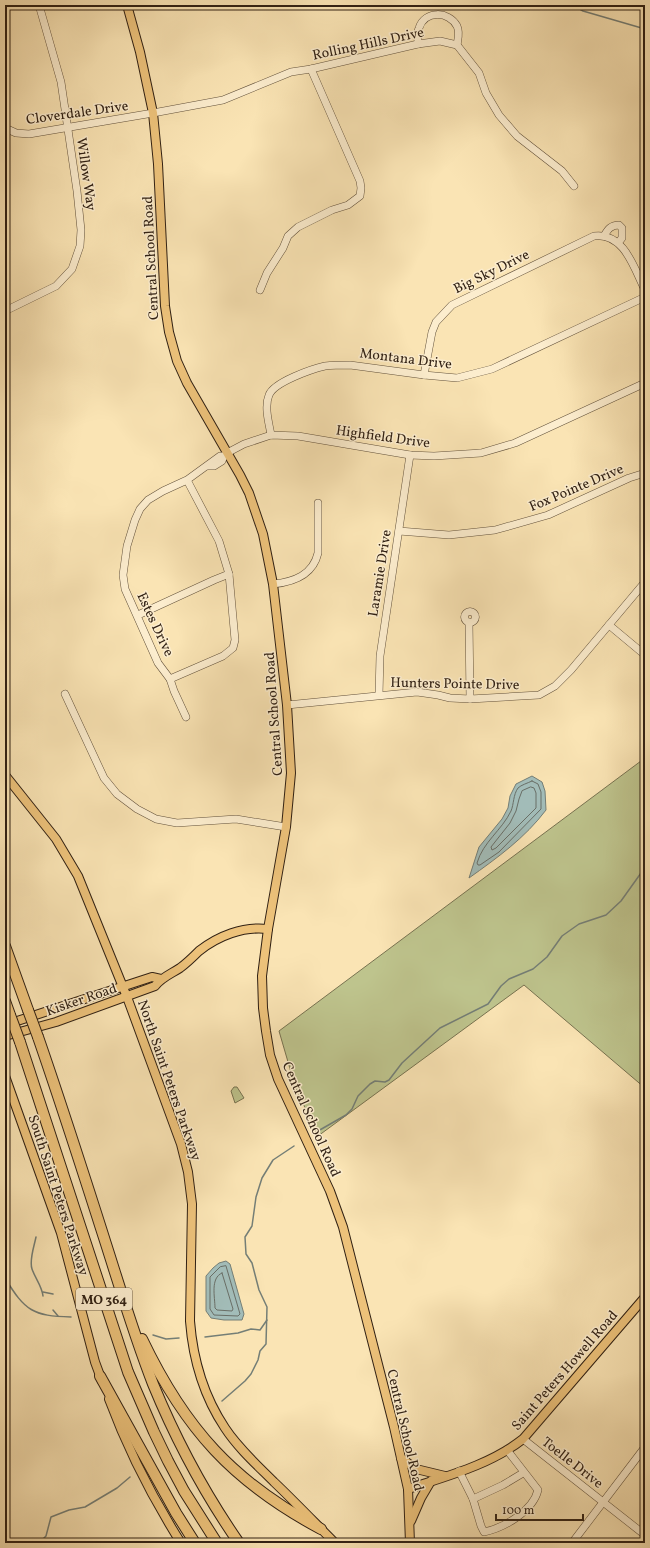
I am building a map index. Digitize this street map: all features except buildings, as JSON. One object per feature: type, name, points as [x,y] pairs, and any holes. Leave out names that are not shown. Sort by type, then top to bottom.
[{"type":"highway","name":"MO 364","points":[[5,946],[38,1038],[142,1354],[165,1412],[206,1491],[239,1543]]},
{"type":"highway","name":"MO 364","points":[[5,1002],[20,1042],[128,1372],[168,1461],[184,1491],[217,1543]]},
{"type":"highway","points":[[124,1299],[163,1379],[181,1408],[202,1436],[231,1468],[249,1483],[293,1514],[321,1529]]},
{"type":"highway","points":[[100,1376],[173,1507],[195,1543]]},
{"type":"main road","name":"Central School Road","points":[[127,5],[140,52],[153,113],[158,164],[164,292],[168,332],[177,361],[187,383],[225,454],[249,493],[259,520],[269,557],[274,584],[288,705],[291,773],[286,827],[268,929],[262,984],[266,1031],[270,1055],[289,1106],[328,1186],[340,1215],[369,1325],[408,1489],[410,1543]]},
{"type":"main road","name":"North Saint Peters Parkway","points":[[5,775],[44,822],[68,857],[88,897],[123,986],[181,1144],[190,1178],[193,1216],[190,1321],[193,1350],[201,1381],[216,1413],[233,1439],[335,1543]]},
{"type":"main road","name":"Kisker Road","points":[[5,1036],[56,1022],[155,986],[161,979],[180,968],[198,952],[218,938],[248,929],[268,929]]},
{"type":"main road","name":"Kisker Road","points":[[5,1025],[47,1013],[123,986],[152,978],[161,979]]},
{"type":"main road","name":"South Saint Peters Parkway","points":[[5,1076],[61,1233],[100,1376],[133,1458],[181,1543]]},
{"type":"main road","name":"Saint Peters Howell Road","points":[[408,1489],[482,1463],[507,1450],[523,1439],[645,1297]]},
{"type":"main road","points":[[401,1458],[416,1469],[446,1476]]},
{"type":"main road","points":[[410,1523],[421,1498],[431,1481]]},
{"type":"street","name":"Willow Way","points":[[5,311],[56,286],[72,269],[80,246],[81,230],[74,162],[58,70],[39,5]]},
{"type":"street","points":[[418,44],[419,28],[421,23],[430,16],[437,14],[449,18],[457,26],[459,32],[457,45],[479,72],[486,93],[498,115],[517,136],[562,171],[574,186]]},
{"type":"street","name":"Rolling Hills Drive","points":[[153,113],[223,100],[291,72],[311,69],[418,44],[440,41],[457,45]]},
{"type":"street","points":[[260,290],[267,273],[283,248],[288,236],[298,227],[332,210],[348,205],[360,196],[360,181],[311,69]]},
{"type":"street","name":"Cloverdale Drive","points":[[5,128],[16,133],[29,134],[153,113]]},
{"type":"street","points":[[616,241],[623,233],[622,228],[618,225],[614,225],[608,229],[604,236],[616,241],[627,253],[645,290]]},
{"type":"street","name":"Big Sky Drive","points":[[424,375],[432,332],[436,322],[452,305],[594,236],[604,236]]},
{"type":"street","name":"Montana Drive","points":[[271,435],[267,406],[268,397],[272,389],[288,379],[315,369],[338,365],[350,365],[457,378],[492,369],[645,297]]},
{"type":"street","name":"Highfield Drive","points":[[225,454],[244,444],[271,435],[298,436],[410,455],[434,456],[480,453],[515,443],[645,383]]},
{"type":"street","name":"Estes Drive","points":[[186,717],[170,679],[158,663],[138,615],[125,589],[123,575],[124,561],[135,520],[140,509],[148,500],[187,480],[208,466],[212,460],[225,454]]},
{"type":"street","name":"Laramie Drive","points":[[379,695],[380,656],[410,455]]},
{"type":"street","name":"Fox Pointe Drive","points":[[399,532],[449,535],[495,530],[548,515],[629,478],[645,473]]},
{"type":"street","points":[[170,679],[223,656],[233,648],[236,631],[230,574],[220,540],[187,480]]},
{"type":"street","points":[[274,584],[300,578],[316,560],[318,553],[318,503]]},
{"type":"street","points":[[138,615],[230,574]]},
{"type":"street","name":"Hunters Pointe Drive","points":[[288,705],[340,701],[379,695],[417,692],[450,698],[470,699],[539,695],[555,686],[571,670],[645,582]]},
{"type":"street","points":[[469,622],[470,699]]},
{"type":"street","points":[[609,625],[645,655]]},
{"type":"street","points":[[64,694],[104,778],[117,794],[137,809],[156,819],[177,823],[236,819],[286,827]]},
{"type":"street","name":"Toelle Drive","points":[[523,1439],[645,1536]]},
{"type":"street","points":[[572,1543],[645,1447]]},
{"type":"street","points":[[459,1471],[473,1498],[484,1532],[504,1524],[527,1510],[538,1493],[535,1485],[507,1450]]},
{"type":"street","points":[[473,1498],[503,1485],[524,1473]]},
{"type":"green space","points":[[645,758],[645,1088],[524,985],[318,1136],[295,1086],[279,1031]]},
{"type":"green space","points":[[234,1087],[237,1087],[244,1098],[235,1103],[231,1091]]},
{"type":"water","points":[[532,776],[542,782],[545,791],[546,810],[520,839],[469,878],[479,847],[502,819],[508,808],[510,796],[516,784]]},
{"type":"water","points":[[226,1261],[230,1264],[244,1314],[242,1320],[211,1318],[206,1311],[206,1276],[219,1263]]},
{"type":"waterway","points":[[573,5],[583,11],[645,29]]},
{"type":"waterway","points":[[318,1131],[346,1115],[352,1109],[358,1096],[370,1084],[375,1081],[385,1082],[389,1080],[402,1063],[440,1028],[488,1004],[501,986],[509,979],[533,969],[547,957],[562,936],[579,924],[606,915],[621,901],[641,873],[645,870]]},
{"type":"waterway","points":[[222,1401],[251,1374],[258,1360],[260,1351],[266,1344],[267,1307],[259,1290],[252,1263],[246,1254],[245,1237],[252,1226],[256,1197],[262,1178],[273,1160],[294,1146]]},
{"type":"waterway","points":[[36,1237],[31,1258],[31,1265],[43,1296]]},
{"type":"waterway","points":[[5,1278],[18,1298],[31,1310],[47,1315],[71,1317]]},
{"type":"waterway","points":[[43,1292],[53,1294]]},
{"type":"waterway","points":[[53,1310],[58,1316]]},
{"type":"waterway","points":[[205,1337],[238,1333],[251,1329],[260,1330],[267,1320]]},
{"type":"waterway","points":[[153,1335],[166,1339],[179,1338]]},
{"type":"waterway","points":[[39,1543],[46,1536],[51,1517],[69,1510],[85,1507],[117,1488],[130,1477]]}]
